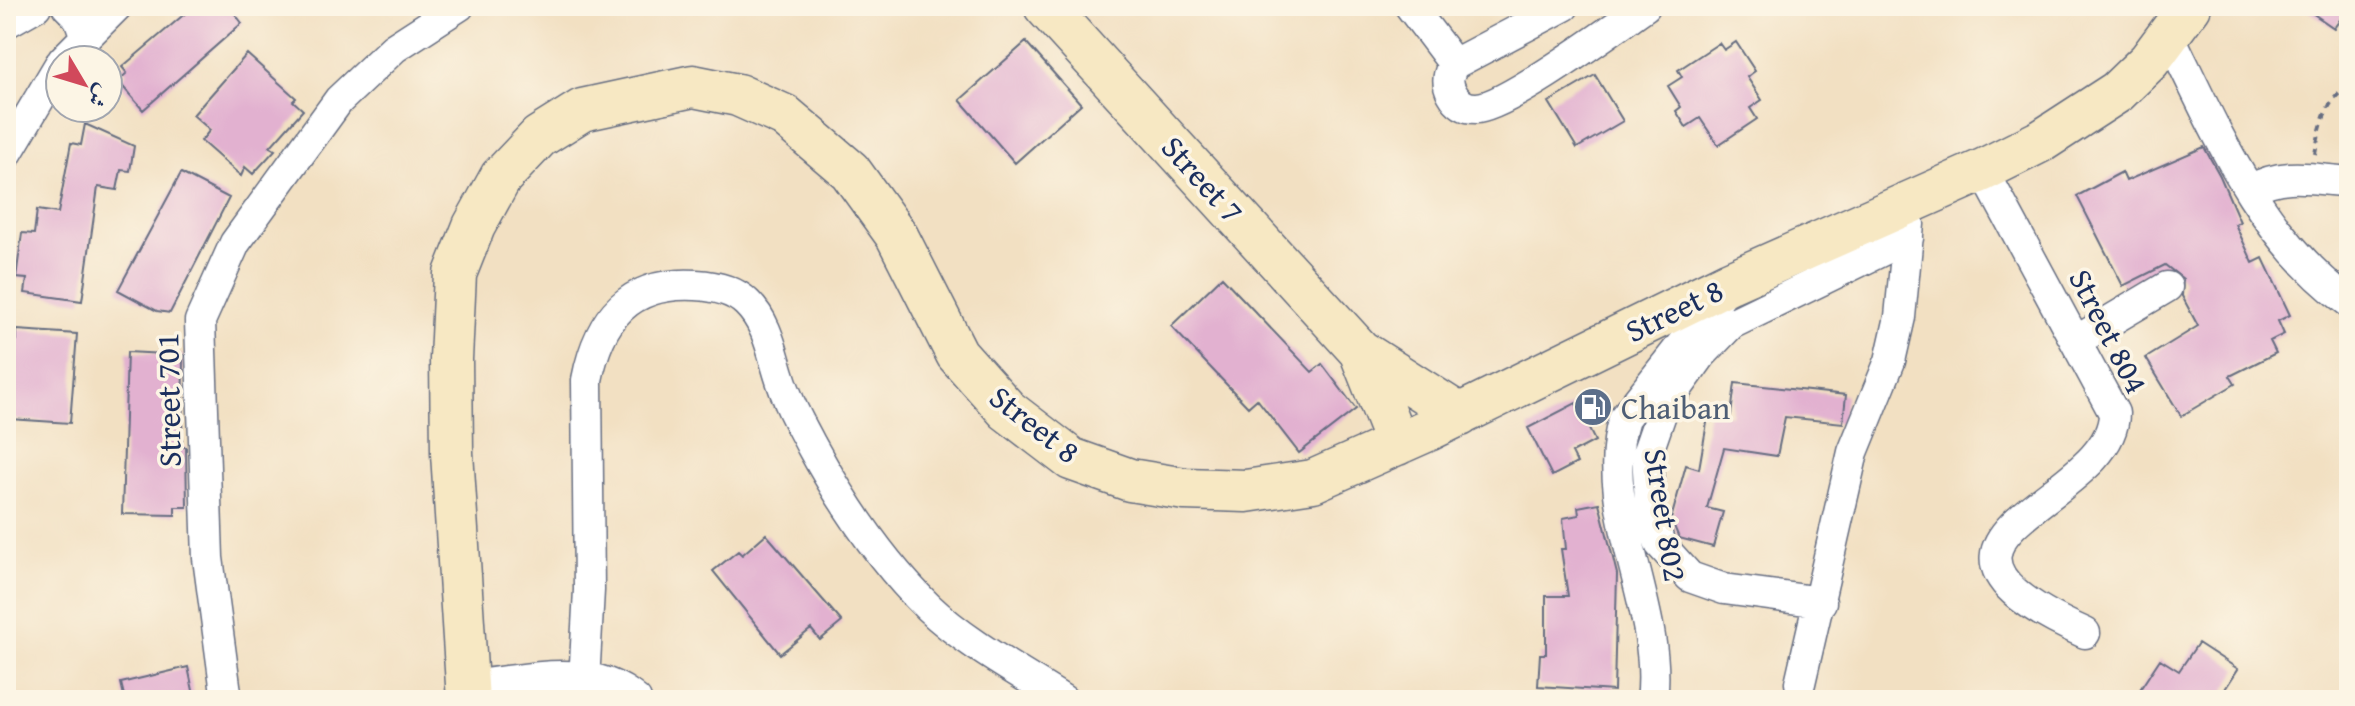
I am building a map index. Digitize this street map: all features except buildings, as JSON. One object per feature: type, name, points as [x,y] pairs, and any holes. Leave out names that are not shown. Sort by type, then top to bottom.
[{"type":"street","points":[[6,23],[36,6]]},
{"type":"street","points":[[67,6],[79,18],[85,35]]},
{"type":"street","points":[[77,44],[117,6]]},
{"type":"street","name":"Street 701","points":[[227,700],[208,558],[200,321],[235,243],[339,100],[394,48],[459,6]]},
{"type":"street","name":"Street 7","points":[[1045,6],[1360,351]]},
{"type":"street","points":[[1410,6],[1454,64]]},
{"type":"street","points":[[1564,6],[1454,64],[1448,87],[1453,94],[1464,105],[1481,108],[1586,48],[1645,6]]},
{"type":"street","points":[[2179,20],[2223,147],[2286,243],[2349,302]]},
{"type":"street","name":"Street 8","points":[[466,693],[452,453],[451,359],[455,274],[474,226],[501,177],[529,147],[582,110],[621,99],[693,86],[738,95],[785,116],[850,171],[897,236],[957,354],[1007,410],[1071,459],[1130,480],[1185,489],[1246,491],[1313,481],[1460,415],[1730,282],[1909,220],[1983,170],[2043,140],[2117,92],[2179,20]]},
{"type":"street","points":[[6,155],[44,92]]},
{"type":"street","name":"Street 804","points":[[1983,170],[2109,400],[2114,429],[2094,460],[2023,513],[2005,533],[1997,563],[2004,579],[2021,599],[2085,633]]},
{"type":"street","points":[[2250,190],[2269,179],[2349,182]]},
{"type":"street","points":[[1800,683],[1853,452],[1890,361],[1900,317],[1909,220]]},
{"type":"street","points":[[1821,602],[1724,589],[1690,577],[1660,544],[1651,517],[1647,454],[1663,408],[1702,354],[1731,324],[1909,220]]},
{"type":"street","name":"Street 802","points":[[1652,700],[1649,634],[1624,517],[1617,441],[1624,418],[1730,282]]},
{"type":"street","points":[[584,688],[590,473],[587,380],[592,353],[604,325],[643,291],[690,284],[726,289],[745,301],[760,319],[787,398],[812,446],[862,526],[906,584],[930,609],[964,635],[1063,700]]},
{"type":"street","points":[[2076,341],[2167,287]]},
{"type":"street","points":[[1360,351],[1412,380],[1460,415]]},
{"type":"street","points":[[1360,351],[1397,444]]},
{"type":"street","points":[[1649,634],[1675,700]]},
{"type":"street","points":[[466,693],[584,688],[607,683],[636,700]]},
{"type":"path","points":[[2304,178],[2314,158],[2321,123],[2336,93],[2349,87]]},
{"type":"place","name":"Chaiban","points":[[1593,407]]}]
